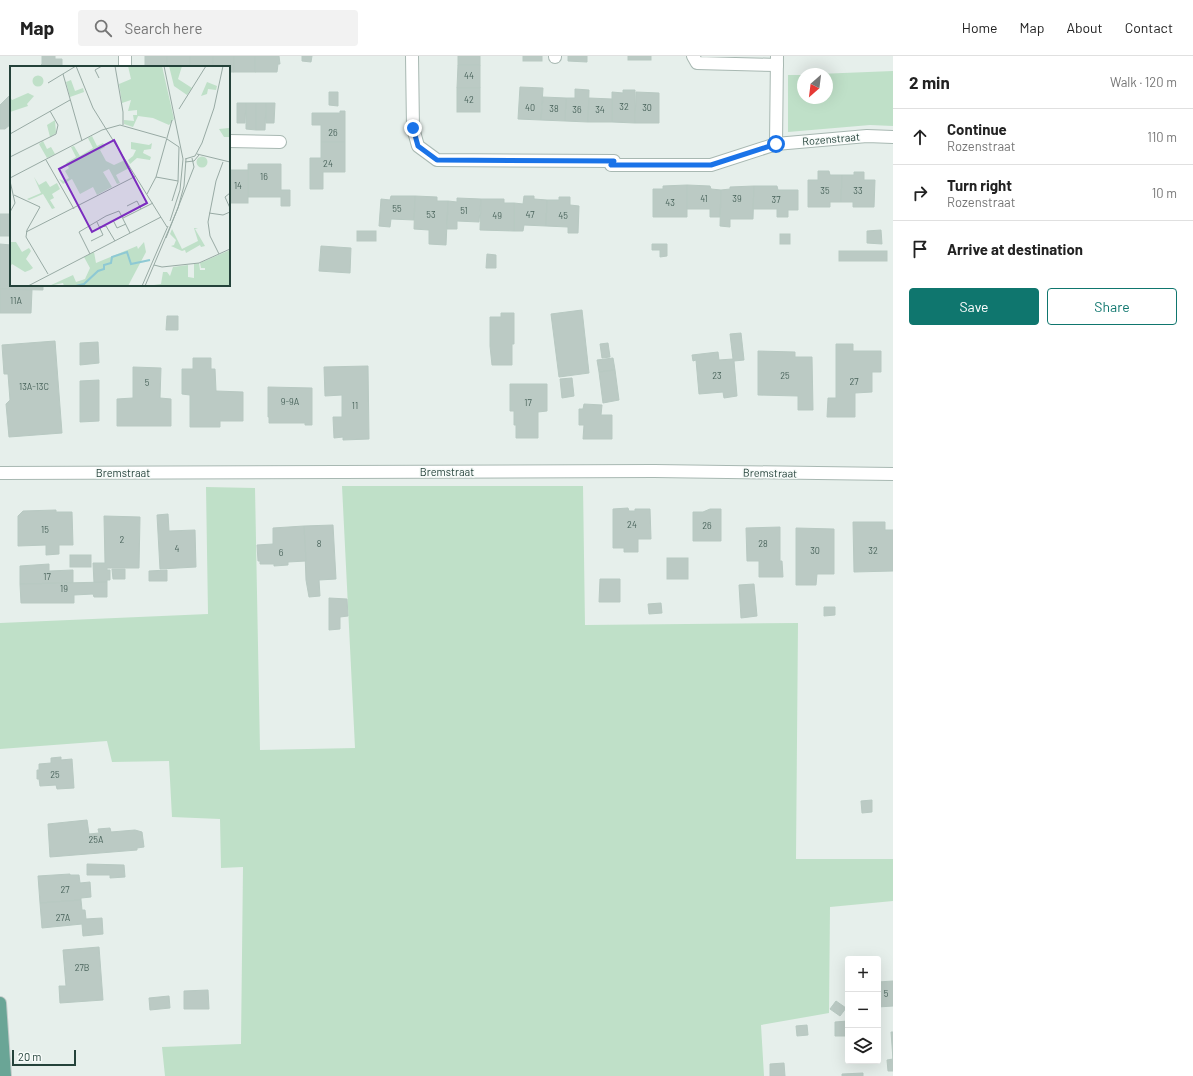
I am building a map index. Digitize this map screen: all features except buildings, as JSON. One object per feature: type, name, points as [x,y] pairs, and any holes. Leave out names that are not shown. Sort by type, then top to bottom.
[{"type":"main road","points":[[0,1004],[5,1076]]},
{"type":"street","points":[[124,66],[125,56]]},
{"type":"street","name":"Rozenstraat","points":[[412,56],[413,128],[418,146],[437,160],[614,161],[611,165],[711,165],[776,144],[867,136],[893,137]]},
{"type":"street","points":[[693,56],[697,63],[777,60],[776,144]]},
{"type":"street","points":[[230,141],[280,142]]},
{"type":"street","name":"Bremstraat","points":[[0,474],[654,471],[893,474]]},
{"type":"green space","points":[[893,71],[893,126],[870,125],[788,132],[788,75],[797,75],[797,104],[833,104],[833,73]]},
{"type":"green space","points":[[342,486],[583,486],[585,625],[798,623],[796,859],[893,859],[893,901],[830,907],[829,1013],[761,1025],[764,1076],[165,1076],[162,1047],[241,1044],[243,867],[221,868],[220,819],[172,817],[169,761],[112,762],[107,741],[0,749],[0,623],[208,614],[206,487],[255,488],[260,750],[355,748]]},
{"type":"route","points":[[413,128],[418,146],[437,160],[614,161],[611,165],[711,165],[776,144]]}]
